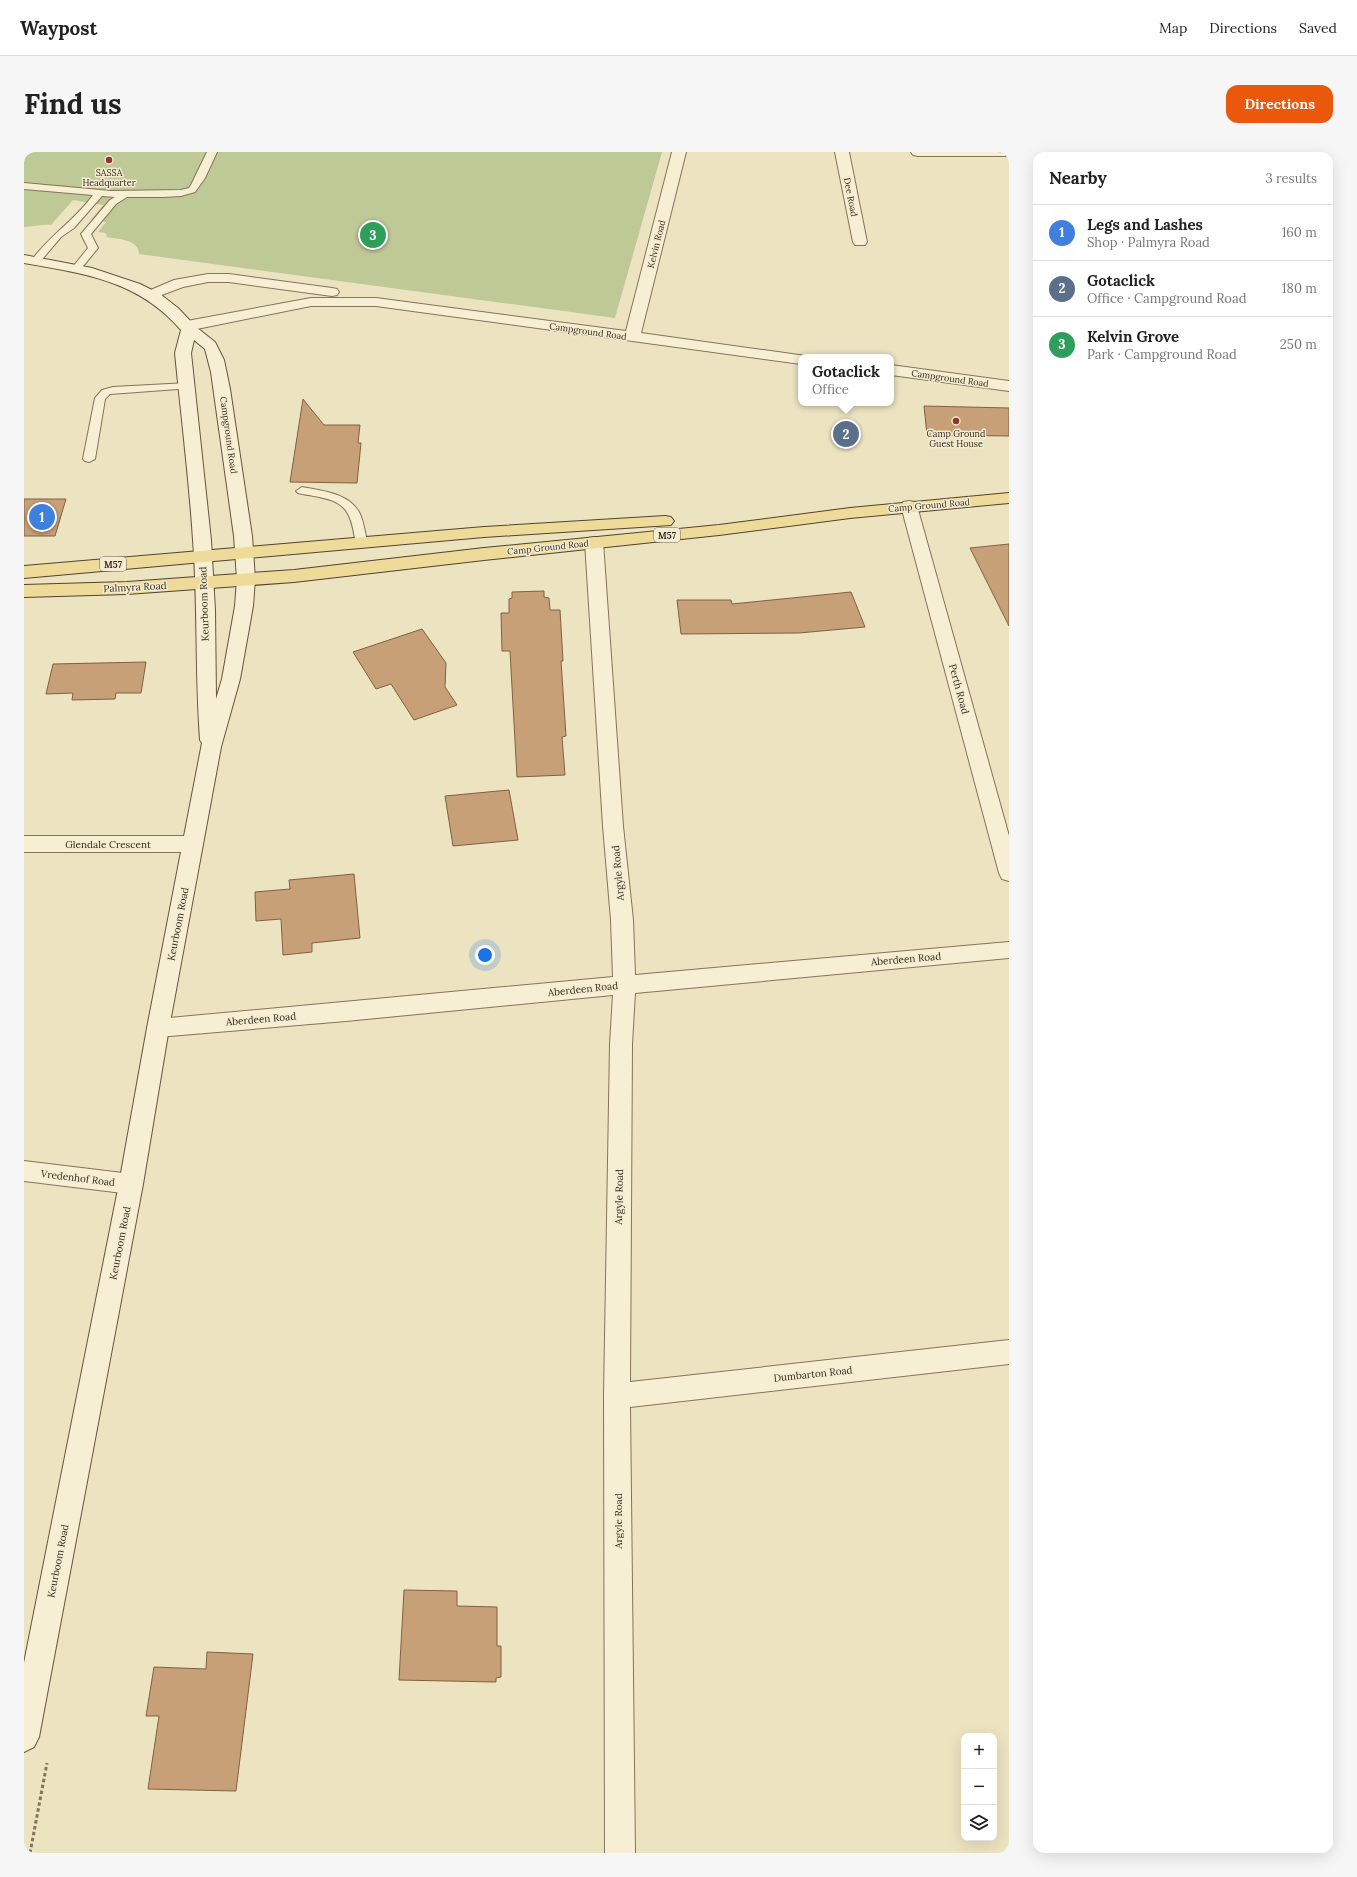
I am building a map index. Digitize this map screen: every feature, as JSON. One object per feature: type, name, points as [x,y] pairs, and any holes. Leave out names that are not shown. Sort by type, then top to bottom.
[{"type":"main road","name":"Camp Ground Road","points":[[246,579],[294,576],[594,542],[726,530],[910,506],[1009,498]]},
{"type":"main road","name":"Camp Ground Road","points":[[244,553],[539,528],[850,513]]},
{"type":"main road","name":"M57","points":[[24,572],[244,553]]},
{"type":"main road","name":"Palmyra Road","points":[[24,591],[127,588],[246,579]]},
{"type":"street","name":"Kelvin Road","points":[[632,337],[679,152]]},
{"type":"street","name":"Dee Road","points":[[842,152],[860,242]]},
{"type":"street","points":[[918,152],[1009,152]]},
{"type":"street","name":"Campground Road","points":[[30,260],[77,268],[107,277],[151,295],[175,311],[188,328],[210,345],[218,369],[244,553]]},
{"type":"street","name":"Campground Road","points":[[151,295],[179,283],[193,280],[229,278],[349,295],[376,302],[798,359]]},
{"type":"street","name":"Campground Road","points":[[188,328],[311,302],[376,302]]},
{"type":"street","points":[[188,328],[183,353],[188,386],[202,557]]},
{"type":"street","name":"Campground Road","points":[[894,370],[1009,386]]},
{"type":"street","name":"Perth Road","points":[[910,506],[1009,872]]},
{"type":"street","name":"Argyle Road","points":[[594,542],[613,826],[622,920],[624,985],[621,1044],[617,1396],[620,1853]]},
{"type":"street","name":"Keurboom Road","points":[[24,1737],[131,1184],[158,1028],[211,747],[231,680],[244,606],[246,579],[244,553]]},
{"type":"street","name":"Keurboom Road","points":[[202,557],[206,610],[205,666],[211,747]]},
{"type":"street","name":"Glendale Crescent","points":[[24,844],[193,844]]},
{"type":"street","name":"Aberdeen Road","points":[[158,1028],[346,1012],[1009,950]]},
{"type":"street","name":"Vredenhof Road","points":[[24,1171],[131,1184]]},
{"type":"street","name":"Dumbarton Road","points":[[617,1396],[1009,1352]]},
{"type":"lane","points":[[24,186],[125,194],[178,194],[189,191],[195,186],[212,152]]},
{"type":"lane","points":[[58,235],[61,225],[90,191]]},
{"type":"lane","points":[[30,260],[58,235],[71,226],[100,192]]},
{"type":"lane","points":[[77,268],[93,248],[86,234],[113,202],[125,194]]},
{"type":"lane","points":[[89,459],[100,398],[103,394],[119,389],[188,386]]},
{"type":"lane","points":[[302,491],[330,497],[347,505],[354,515],[362,544]]},
{"type":"green space","points":[[24,152],[662,152],[615,318],[139,254],[135,245],[121,239],[106,237],[107,235],[105,233],[98,232],[106,222],[91,220],[103,205],[73,200],[51,225],[24,227]]},
{"type":"building","points":[[303,399],[324,425],[360,425],[358,443],[361,443],[357,483],[290,482]]},
{"type":"building","name":"Camp Ground Guest House","points":[[924,406],[1009,408],[1009,436],[927,435]]},
{"type":"building","points":[[24,499],[66,499],[55,536],[24,536]]},
{"type":"building","points":[[1009,544],[1009,626],[970,548]]},
{"type":"building","points":[[544,591],[544,597],[549,598],[550,610],[560,610],[563,661],[561,661],[566,736],[562,737],[565,775],[517,777],[510,651],[502,651],[501,613],[509,613],[509,599],[512,598],[512,592]]},
{"type":"building","points":[[851,592],[865,627],[799,633],[681,634],[677,600],[731,600],[732,604]]},
{"type":"building","points":[[422,629],[446,663],[445,687],[457,705],[414,720],[391,684],[376,689],[353,652]]},
{"type":"building","points":[[146,662],[141,693],[116,693],[115,699],[72,700],[73,693],[46,694],[53,664]]},
{"type":"building","points":[[509,790],[518,840],[453,846],[445,796]]},
{"type":"building","points":[[354,874],[360,938],[312,943],[312,952],[283,955],[281,919],[256,921],[255,892],[290,889],[289,880]]},
{"type":"building","points":[[404,1590],[457,1591],[457,1606],[497,1607],[497,1646],[501,1646],[501,1677],[496,1678],[496,1682],[399,1680]]},
{"type":"building","points":[[207,1652],[253,1654],[236,1791],[148,1789],[159,1716],[146,1716],[154,1667],[206,1669]]},
{"type":"place","name":"SASSA Headquarter","points":[[109,160]]},
{"type":"place","name":"Kelvin Grove","points":[[373,235]]},
{"type":"place","name":"Camp Ground Guest House","points":[[956,421]]},
{"type":"place","name":"Gotaclick","points":[[846,434]]},
{"type":"place","name":"Legs and Lashes","points":[[42,517]]}]
